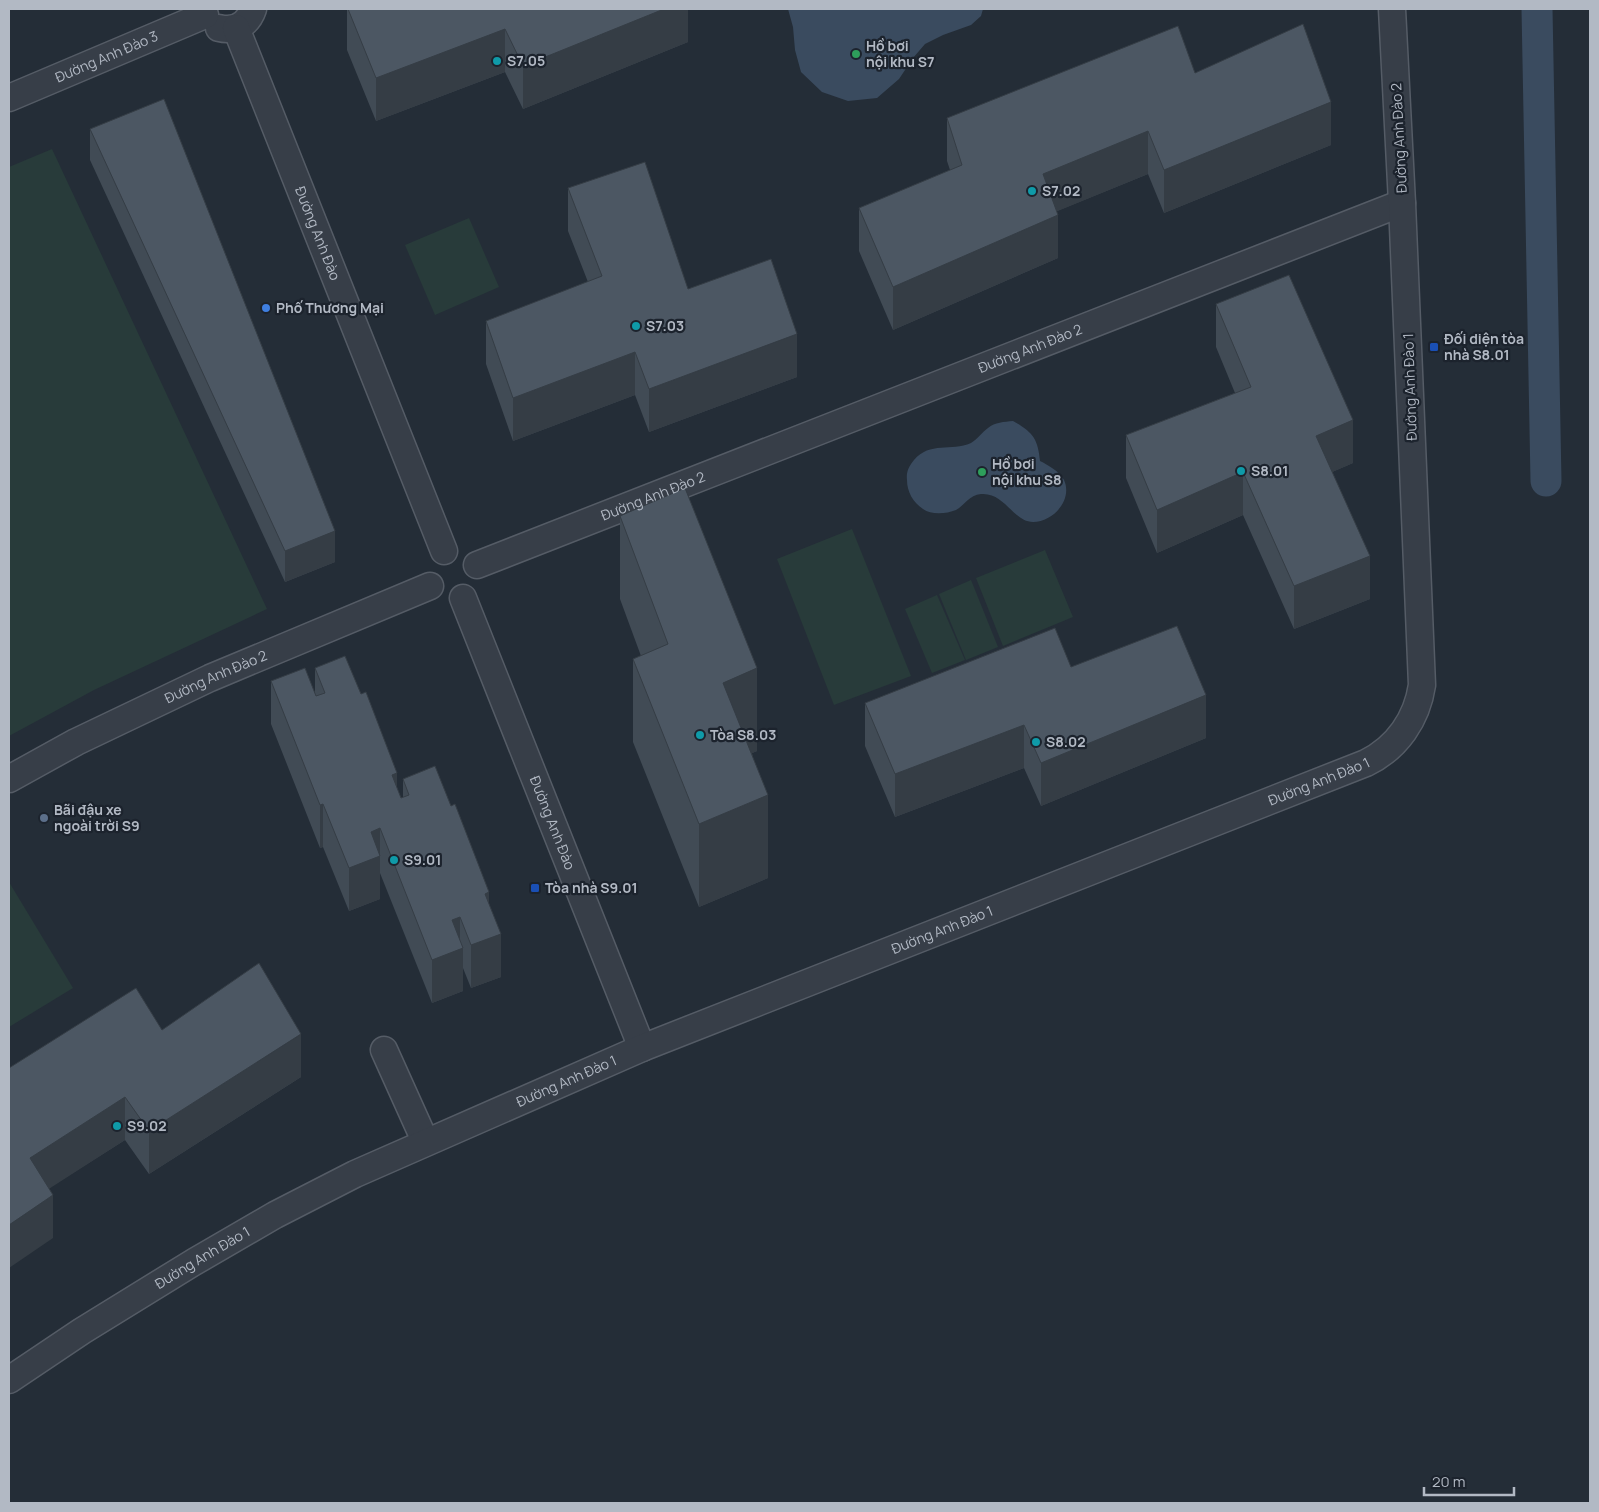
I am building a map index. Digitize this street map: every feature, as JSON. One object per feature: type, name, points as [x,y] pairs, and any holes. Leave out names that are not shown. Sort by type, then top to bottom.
[{"type":"street","points":[[204,12],[216,26],[224,29],[243,25],[253,9]]},
{"type":"street","name":"Đường Anh Đào 2","points":[[477,565],[1402,203],[1392,9]]},
{"type":"street","name":"Đường Anh Đào 3","points":[[9,98],[204,12]]},
{"type":"street","name":"Đường Anh Đào","points":[[236,28],[444,551]]},
{"type":"street","name":"Đường Anh Đào 1","points":[[9,1380],[194,1262],[267,1220],[355,1174],[642,1048],[1366,763],[1376,758],[1394,743],[1412,718],[1420,698],[1422,685],[1402,203]]},
{"type":"street","points":[[452,549],[464,551],[473,558],[477,565],[479,577],[477,585],[470,594],[463,598],[447,600],[437,594],[430,586],[428,576],[430,565],[437,555],[444,551],[452,549]]},
{"type":"street","name":"Đường Anh Đào 2","points":[[9,779],[76,742],[210,678],[430,586]]},
{"type":"street","name":"Đường Anh Đào","points":[[463,598],[642,1048]]},
{"type":"street","points":[[384,1050],[425,1142]]},
{"type":"green space","points":[[52,149],[267,609],[94,690],[9,736],[9,167]]},
{"type":"green space","points":[[469,218],[499,287],[435,315],[405,245]]},
{"type":"green space","points":[[852,529],[911,676],[834,705],[777,559]]},
{"type":"green space","points":[[1045,550],[1073,617],[1003,646],[976,578]]},
{"type":"green space","points":[[971,580],[998,647],[966,660],[939,594]]},
{"type":"green space","points":[[937,595],[965,660],[932,673],[905,609]]},
{"type":"green space","points":[[9,882],[73,988],[9,1027]]},
{"type":"water","name":"Hồ bơi nội khu S7","points":[[788,9],[983,9],[981,16],[971,25],[925,44],[899,79],[877,98],[848,101],[822,92],[801,72]]},
{"type":"water","name":"Hồ bơi nội khu S8","points":[[1013,421],[1033,437],[1038,447],[1040,461],[1050,466],[1064,480],[1066,495],[1054,514],[1040,521],[1026,521],[1003,502],[989,495],[981,494],[970,498],[956,510],[943,513],[926,511],[919,506],[909,493],[907,474],[908,469],[920,454],[934,449],[963,446],[976,440],[991,426]]},
{"type":"building","points":[[348,9],[664,9],[523,66],[505,29],[376,78]]},
{"type":"building","points":[[1303,24],[1331,102],[1164,170],[1148,131],[1043,174],[1058,215],[893,287],[859,208],[962,165],[947,118],[1178,26],[1195,73]]},
{"type":"building","points":[[164,99],[335,531],[285,551],[90,129]]},
{"type":"building","points":[[645,162],[688,289],[771,259],[797,334],[649,389],[635,352],[513,398],[486,321],[602,276],[568,188]]},
{"type":"building","name":"S8.01","points":[[1289,275],[1353,420],[1316,436],[1370,556],[1294,586],[1243,472],[1157,510],[1126,435],[1251,387],[1216,304]]},
{"type":"building","points":[[685,488],[757,668],[723,683],[768,795],[699,824],[633,659],[668,644],[620,516]]},
{"type":"building","points":[[1177,626],[1206,695],[1041,763],[1024,725],[895,774],[865,703],[1055,628],[1071,667]]},
{"type":"building","name":"S9.01","points":[[345,656],[361,694],[366,692],[397,773],[392,775],[401,798],[409,795],[403,779],[435,766],[451,806],[455,804],[489,892],[485,894],[501,934],[471,945],[460,917],[452,920],[463,948],[432,960],[380,828],[371,832],[380,856],[349,868],[323,804],[320,805],[271,681],[305,668],[316,696],[325,693],[315,668]]},
{"type":"building","points":[[259,963],[301,1034],[149,1131],[125,1097],[30,1158],[53,1195],[9,1225],[9,1068],[136,988],[162,1030]]},
{"type":"waterway","points":[[1537,9],[1546,481]]},
{"type":"place","name":"Hồ bơi nội khu S7","points":[[856,54]]},
{"type":"place","name":"S7.05","points":[[497,61]]},
{"type":"place","name":"S7.02","points":[[1032,191]]},
{"type":"place","name":"Phố Thương Mại","points":[[266,308]]},
{"type":"place","name":"S7.03","points":[[636,326]]},
{"type":"place","name":"Đối diện tòa nhà S8.01","points":[[1434,347]]},
{"type":"place","name":"S8.01","points":[[1241,471]]},
{"type":"place","name":"Hồ bơi nội khu S8","points":[[982,472]]},
{"type":"place","name":"Tòa S8.03","points":[[700,735]]},
{"type":"place","name":"S8.02","points":[[1036,742]]},
{"type":"place","name":"Bãi đậu xe ngoài trời S9","points":[[44,818]]},
{"type":"place","name":"S9.01","points":[[394,860]]},
{"type":"place","name":"Tòa nhà S9.01","points":[[535,888]]},
{"type":"place","name":"S9.02","points":[[117,1126]]}]
